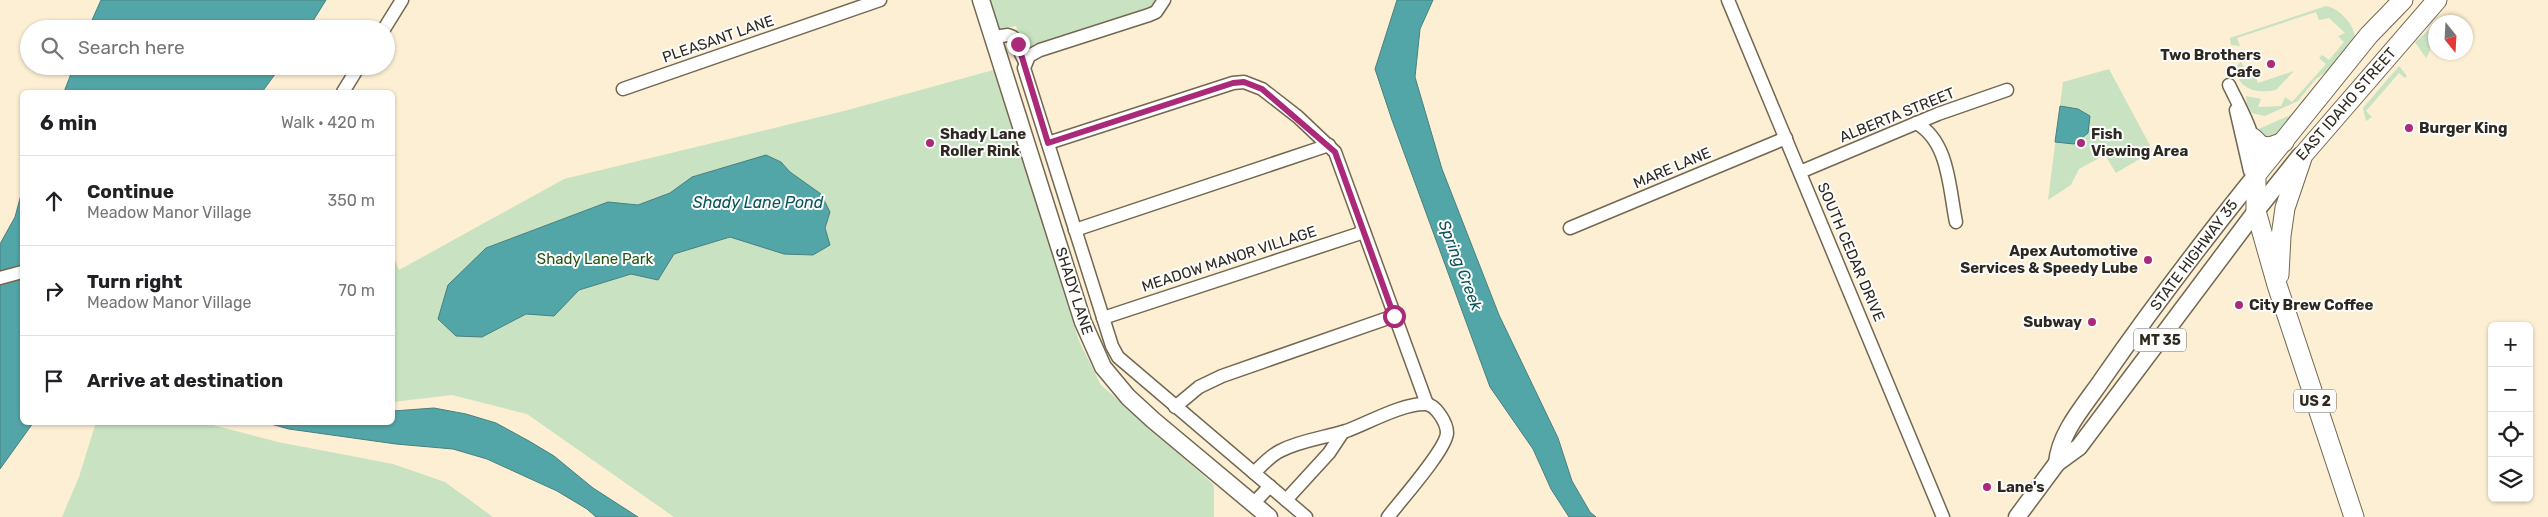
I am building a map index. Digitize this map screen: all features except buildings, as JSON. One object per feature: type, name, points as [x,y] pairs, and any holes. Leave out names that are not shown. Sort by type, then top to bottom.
[{"type":"highway","name":"EAST IDAHO STREET","points":[[2256,176],[2369,35],[2403,0]]},
{"type":"highway","points":[[2386,42],[2424,0]]},
{"type":"highway","name":"EAST IDAHO STREET","points":[[2310,145],[2437,0]]},
{"type":"highway","points":[[2253,138],[2261,146],[2270,147],[2284,142]]},
{"type":"highway","name":"US 2","points":[[2277,285],[2281,264],[2280,236],[2285,208],[2298,166],[2310,145]]},
{"type":"highway","name":"US 2","points":[[2256,176],[2256,210],[2277,285],[2354,517]]},
{"type":"main road","name":"SHADY LANE","points":[[981,0],[1083,322],[1102,367],[1152,420],[1269,517]]},
{"type":"main road","name":"EAST IDAHO STREET","points":[[2256,210],[2310,145]]},
{"type":"main road","name":"STATE HIGHWAY 35","points":[[2057,463],[2063,438],[2129,341],[2216,225],[2256,176]]},
{"type":"main road","name":"STATE HIGHWAY 35","points":[[2017,517],[2057,463],[2079,447],[2256,210]]},
{"type":"street","points":[[390,20],[402,0]]},
{"type":"street","name":"PLEASANT LANE","points":[[623,89],[880,0]]},
{"type":"street","points":[[1164,0],[1156,12],[1149,15],[1040,50],[1029,56],[1024,68],[1112,346],[1118,357],[1306,517]]},
{"type":"street","name":"SOUTH CEDAR DRIVE","points":[[1728,0],[1943,517]]},
{"type":"street","points":[[994,37],[1008,34],[1014,37],[1025,62]]},
{"type":"street","points":[[343,90],[354,75]]},
{"type":"street","points":[[1048,143],[1233,83],[1244,82],[1262,89],[1335,152],[1427,404]]},
{"type":"street","points":[[2229,85],[2250,126],[2253,138],[2256,176],[2250,171],[2229,85]]},
{"type":"street","name":"ALBERTA STREET","points":[[1800,172],[1916,123],[2007,90]]},
{"type":"street","points":[[1916,123],[1926,129],[1936,139],[1942,153],[1956,222]]},
{"type":"street","name":"MARE LANE","points":[[1570,228],[1786,138]]},
{"type":"street","points":[[1075,230],[1329,145]]},
{"type":"street","name":"MEADOW MANOR VILLAGE","points":[[1103,318],[1364,232]]},
{"type":"street","points":[[0,278],[20,273]]},
{"type":"street","points":[[1175,407],[1199,387],[1222,376],[1394,316]]},
{"type":"street","points":[[1254,473],[1279,452],[1296,444],[1343,432],[1412,406],[1427,404],[1435,408],[1445,425],[1447,432],[1442,447],[1388,517]]},
{"type":"street","points":[[1286,500],[1329,453],[1343,432]]},
{"type":"street","points":[[1253,504],[1270,486]]},
{"type":"green space","points":[[990,0],[1160,0],[1146,10],[1030,48],[1022,43],[1016,26],[999,29]]},
{"type":"green space","points":[[2326,6],[2336,10],[2345,18],[2352,28],[2355,38],[2331,68],[2315,80],[2298,101],[2265,116],[2252,113],[2247,104],[2246,96],[2261,99],[2258,107],[2281,106],[2285,97],[2292,102],[2326,64],[2319,58],[2322,55],[2329,60],[2344,42],[2338,36],[2345,33],[2329,18],[2319,20],[2316,12],[2237,38],[2240,46],[2231,45],[2230,38]]},
{"type":"green space","points":[[2428,31],[2428,54],[2426,58],[2415,42]]},
{"type":"green space","points":[[2241,61],[2244,68],[2252,65],[2258,83],[2294,71],[2276,90],[2256,91],[2245,86],[2237,75],[2235,68]]},
{"type":"green space","points":[[2399,66],[2407,76],[2405,78],[2399,73],[2366,111],[2372,117],[2366,121],[2363,108]]},
{"type":"green space","name":"Shady Lane Park","points":[[997,69],[1079,341],[1101,385],[1214,485],[1214,517],[674,517],[527,414],[452,395],[395,402],[395,260],[399,270],[564,179],[844,111]]},
{"type":"green space","points":[[2109,69],[2153,151],[2116,173],[2105,155],[2079,169],[2071,185],[2048,200],[2063,82]]},
{"type":"green space","points":[[2291,115],[2276,138],[2268,141],[2256,130]]},
{"type":"green space","points":[[95,425],[213,425],[278,442],[393,464],[445,482],[493,517],[62,517],[79,477]]},
{"type":"water","points":[[101,0],[326,0],[314,20],[92,20]]},
{"type":"water","name":"Spring Creek","points":[[1397,0],[1433,0],[1420,29],[1415,77],[1442,169],[1499,315],[1558,438],[1572,481],[1590,512],[1596,517],[1569,517],[1551,489],[1533,449],[1490,387],[1375,69]]},
{"type":"water","points":[[71,75],[274,75],[263,90],[65,90]]},
{"type":"water","points":[[2060,106],[2078,109],[2090,116],[2088,133],[2074,144],[2055,142]]},
{"type":"water","name":"Shady Lane Pond","points":[[766,155],[781,162],[790,172],[821,194],[830,212],[825,228],[830,245],[813,255],[784,254],[730,237],[674,254],[658,280],[631,274],[579,290],[554,316],[526,314],[482,337],[456,336],[438,319],[448,285],[486,248],[608,202],[638,205],[670,193],[692,177]]},
{"type":"water","points":[[20,198],[20,425],[32,425],[0,469],[0,244],[15,217]]},
{"type":"water","points":[[434,408],[466,414],[496,423],[554,456],[593,488],[638,517],[596,517],[587,509],[557,491],[487,459],[453,449],[396,444],[289,429],[274,425],[395,425],[395,411]]},
{"type":"place","name":"Two Brothers Cafe","points":[[2271,64]]},
{"type":"place","name":"Burger King","points":[[2409,128]]},
{"type":"place","name":"Shady Lane Roller Rink","points":[[930,143]]},
{"type":"place","name":"Fish Viewing Area","points":[[2081,143]]},
{"type":"place","name":"Apex Automotive Services & Speedy Lube","points":[[2148,260]]},
{"type":"place","name":"City Brew Coffee","points":[[2239,305]]},
{"type":"place","name":"Subway","points":[[2092,322]]},
{"type":"place","name":"Lane's","points":[[1987,487]]},
{"type":"route","points":[[1018,44],[1048,143],[1233,83],[1244,82],[1262,89],[1298,117],[1335,152],[1394,316]]}]
